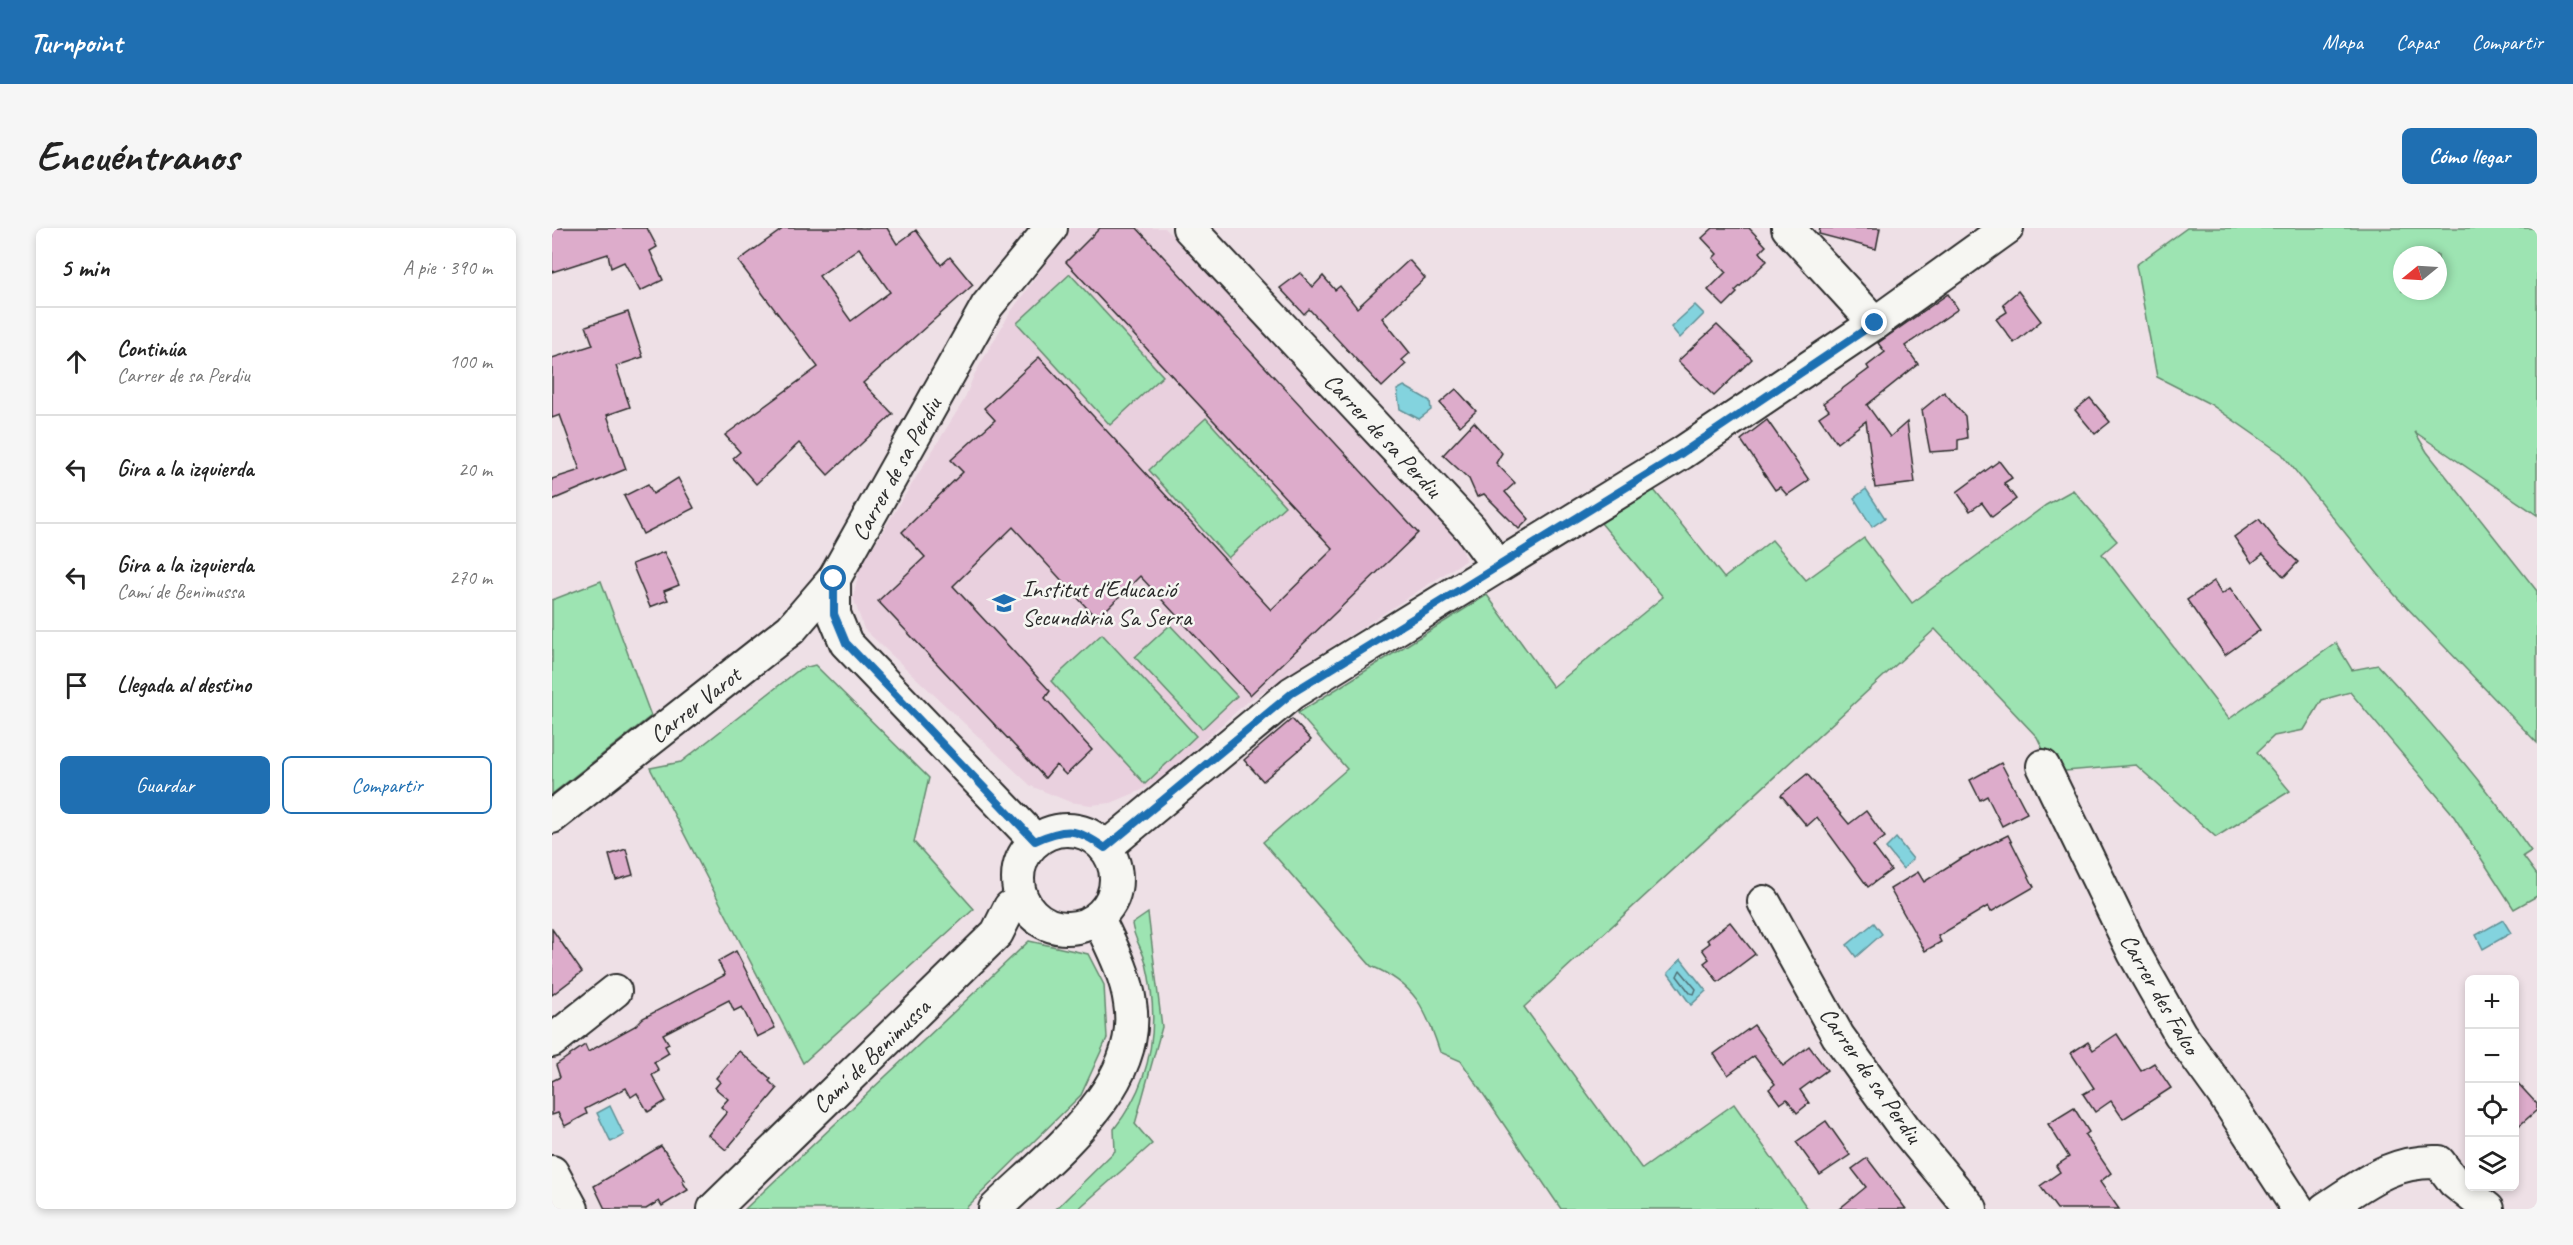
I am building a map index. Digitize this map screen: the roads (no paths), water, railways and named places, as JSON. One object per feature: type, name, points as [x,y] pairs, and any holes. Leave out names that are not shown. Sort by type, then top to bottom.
[{"type":"street","name":"Carrer de sa Perdiu","points":[[1035,841],[846,643],[834,614],[834,579],[987,306],[1051,228]]},
{"type":"street","name":"Carrer de sa Perdiu","points":[[1189,228],[1470,528],[1498,566]]},
{"type":"street","points":[[1788,228],[1875,323]]},
{"type":"street","points":[[1105,848],[1292,693],[1682,453],[1875,323],[2007,228]]},
{"type":"street","name":"Carrer Varot","points":[[552,817],[791,628],[834,579]]},
{"type":"street","points":[[791,628],[811,628],[829,632],[846,643]]},
{"type":"street","name":"Carrer des Falco","points":[[2043,766],[2134,953],[2180,1034],[2222,1092],[2298,1209]]},
{"type":"street","points":[[1059,831],[1084,833],[1105,848],[1116,871],[1113,897],[1098,918],[1079,927],[1056,928],[1037,918],[1023,902],[1018,880],[1022,859],[1035,841],[1059,831]]},
{"type":"street","name":"Camí de Benimussa","points":[[714,1209],[997,933],[1010,907],[1023,902]]},
{"type":"street","name":"Carrer de sa Perdiu","points":[[1764,902],[1838,1036],[1905,1129],[1971,1209]]},
{"type":"street","points":[[995,1209],[1095,1111],[1114,1082],[1130,1039],[1131,1005],[1123,972],[1098,918]]},
{"type":"street","points":[[552,1041],[615,991]]},
{"type":"street","points":[[2325,1209],[2384,1172],[2415,1161],[2439,1162],[2454,1182],[2488,1209]]},
{"type":"street","points":[[552,1172],[573,1209]]},
{"type":"water","points":[[1695,305],[1704,314],[1680,338],[1671,327]]},
{"type":"water","points":[[1404,386],[1430,401],[1431,410],[1419,419],[1400,409],[1397,390]]},
{"type":"water","points":[[1866,489],[1885,518],[1872,527],[1854,498]]},
{"type":"water","points":[[1896,838],[1913,859],[1903,869],[1886,848]]},
{"type":"water","points":[[2503,920],[2511,933],[2483,949],[2476,935]]},
{"type":"water","points":[[1874,923],[1882,934],[1856,957],[1847,945]]},
{"type":"water","points":[[1681,959],[1706,991],[1691,1005],[1668,973]]},
{"type":"water","points":[[610,1106],[624,1135],[611,1142],[597,1113]]},
{"type":"place","name":"Institut d'Educació Secundària Sa Serra","points":[[1004,603]]}]
